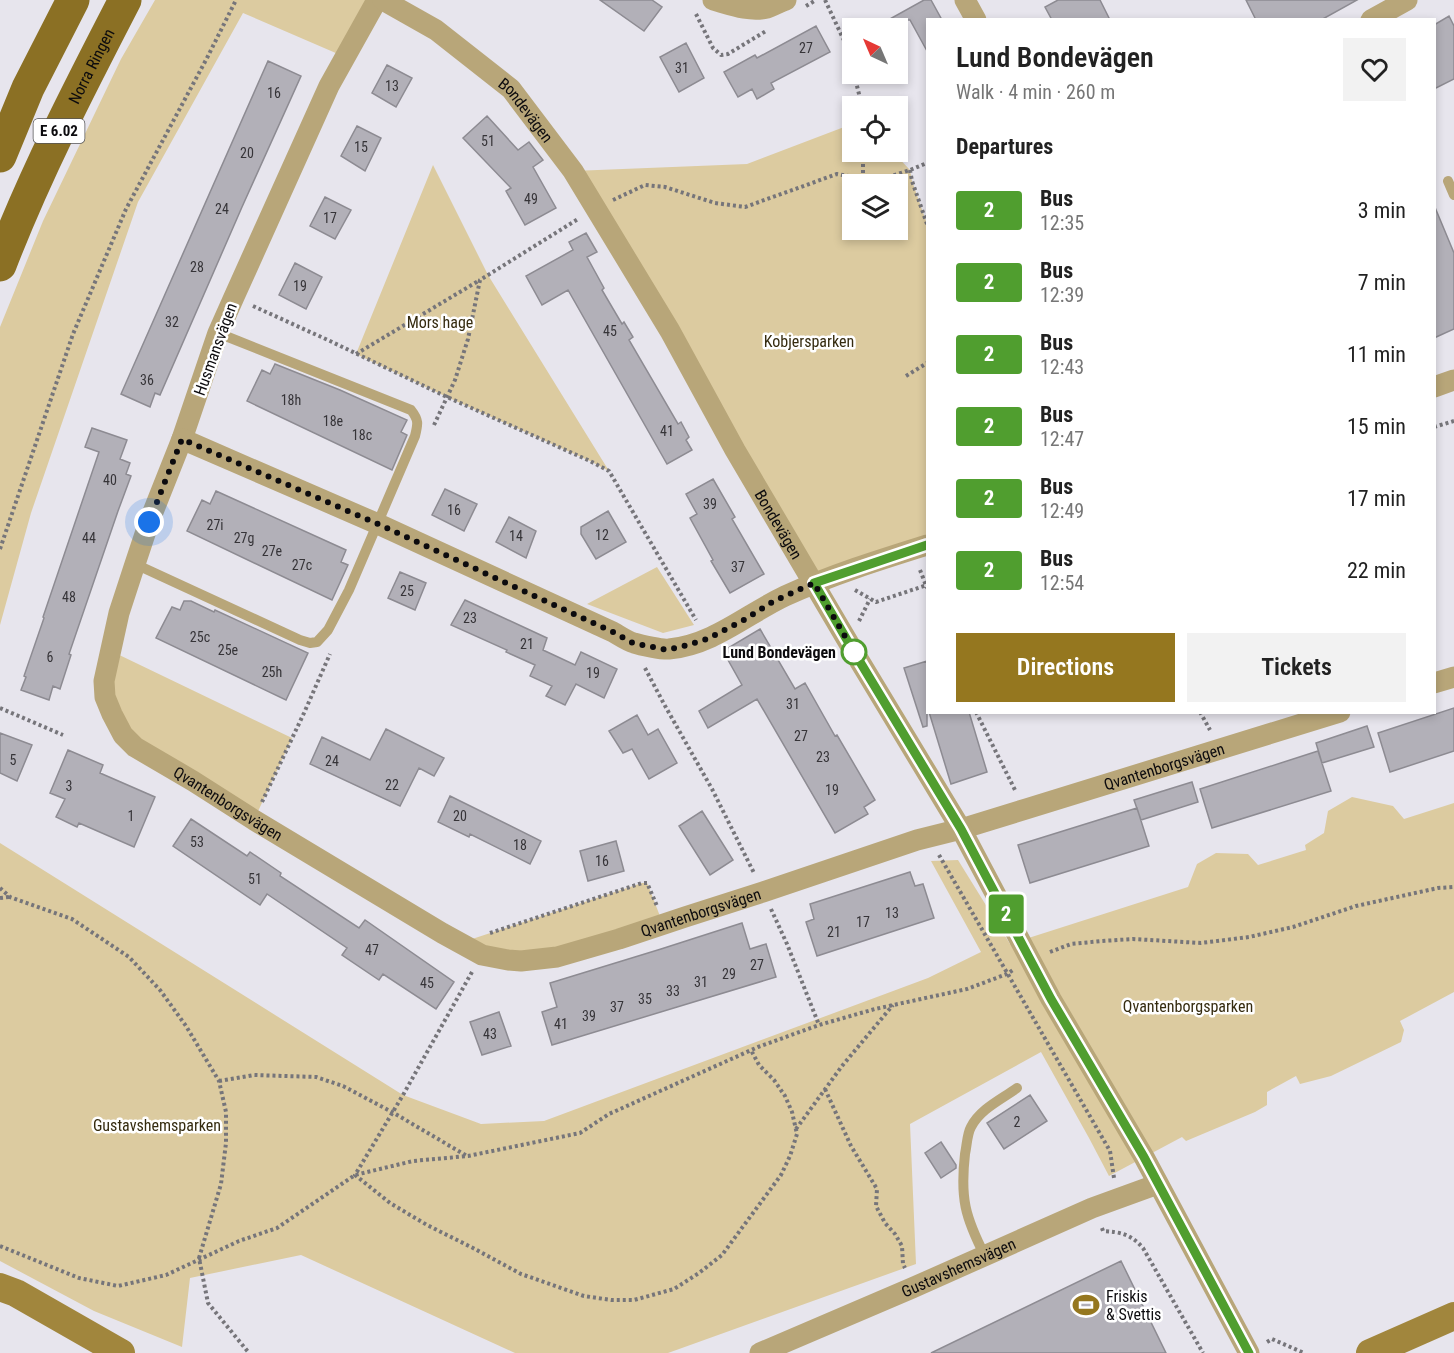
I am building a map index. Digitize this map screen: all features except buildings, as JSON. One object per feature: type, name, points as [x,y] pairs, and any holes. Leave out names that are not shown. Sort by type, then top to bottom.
[{"type":"main road","name":"E 6.02","points":[[0,156],[28,88],[73,0]]},
{"type":"main road","name":"Norra Ringen","points":[[0,265],[67,112],[124,0]]},
{"type":"street","name":"Husmansvägen","points":[[112,714],[105,697],[104,681],[119,613],[149,522],[182,439],[218,333],[329,86],[377,0]]},
{"type":"street","name":"Bondevägen","points":[[383,0],[436,30],[511,89],[573,171],[670,331],[735,450],[961,829],[1051,999],[1158,1184],[1249,1353]]},
{"type":"street","points":[[713,0],[749,9],[767,8],[786,0]]},
{"type":"street","points":[[965,0],[975,18]]},
{"type":"street","points":[[1375,18],[1407,0]]},
{"type":"street","points":[[1436,386],[1454,381]]},
{"type":"street","points":[[182,439],[378,524],[633,643],[667,650],[707,639],[774,601],[814,583],[926,545]]},
{"type":"street","points":[[1436,682],[1454,677]]},
{"type":"street","name":"Qvantenborgsvägen","points":[[112,714],[123,735],[135,747],[254,820],[482,956],[521,961],[557,957],[619,939],[929,837],[1334,714]]},
{"type":"street","name":"Gustavshemsvägen","points":[[760,1353],[1092,1208],[1158,1184]]},
{"type":"street","points":[[0,1287],[16,1293],[121,1353]]},
{"type":"street","points":[[1370,1353],[1454,1316]]},
{"type":"lane","points":[[1448,181],[1454,195]]},
{"type":"lane","points":[[135,564],[300,640],[310,643],[317,642],[328,630],[339,610],[415,436],[418,424],[411,410],[218,333]]},
{"type":"lane","points":[[985,1256],[966,1214],[963,1171],[967,1143],[971,1127],[981,1114],[1017,1089]]},
{"type":"path","points":[[0,549],[73,334],[126,209],[236,0]]},
{"type":"path","points":[[825,0],[842,36]]},
{"type":"path","points":[[898,174],[926,163]]},
{"type":"path","points":[[910,170],[926,221]]},
{"type":"path","points":[[595,208],[645,185],[665,187],[715,203],[746,207],[837,174],[842,175]]},
{"type":"path","points":[[356,354],[480,280]]},
{"type":"path","points":[[234,297],[447,398],[609,471],[707,639]]},
{"type":"path","points":[[906,376],[926,364]]},
{"type":"path","points":[[1436,427],[1454,421]]},
{"type":"path","points":[[834,576],[876,602],[926,585]]},
{"type":"path","points":[[633,643],[712,789],[764,892],[819,1025]]},
{"type":"path","points":[[0,708],[63,735]]},
{"type":"path","points":[[977,714],[1026,809]]},
{"type":"path","points":[[929,837],[1110,1151],[1114,1178],[1158,1184]]},
{"type":"path","points":[[460,943],[642,883],[647,883],[663,924]]},
{"type":"path","points":[[0,1246],[79,1278],[118,1286],[166,1275],[239,1241],[277,1228],[355,1175],[413,1161],[468,1156],[580,1133],[609,1114],[751,1050],[819,1025],[894,1005],[968,989],[1007,974],[1030,960],[1071,944],[1133,939],[1201,943],[1249,937],[1293,927],[1356,906],[1438,888],[1454,887]]},
{"type":"path","points":[[0,888],[10,897],[72,919],[129,957],[160,990],[186,1026],[219,1081],[226,1112],[226,1143],[221,1184],[199,1258],[208,1303],[249,1353]]},
{"type":"path","points":[[0,898],[10,897]]},
{"type":"path","points":[[355,1175],[482,956]]},
{"type":"path","points":[[796,1130],[825,1089],[894,1005]]},
{"type":"path","points":[[355,1175],[390,1203],[521,1274],[584,1296],[611,1300],[634,1300],[674,1289],[722,1255],[781,1175],[790,1156],[797,1134],[792,1112],[785,1096],[774,1080],[759,1065],[751,1050]]},
{"type":"path","points":[[219,1081],[254,1075],[316,1077],[343,1086],[468,1156]]},
{"type":"path","points":[[825,1089],[851,1146],[877,1189],[876,1206],[902,1246],[903,1264],[912,1288]]},
{"type":"path","points":[[1103,1231],[1125,1234],[1136,1239],[1203,1353]]},
{"type":"path","points":[[1272,1339],[1304,1353]]},
{"type":"green space","points":[[155,0],[377,0],[345,57],[243,13],[138,202],[31,513],[0,625],[0,327],[43,221],[121,59]]},
{"type":"green space","name":"Kobjersparken","points":[[842,128],[842,162],[902,162],[910,170],[926,221],[926,545],[814,583],[573,171],[747,164]]},
{"type":"green space","name":"Mors hage","points":[[433,165],[488,275],[609,471],[356,354]]},
{"type":"green space","points":[[657,567],[694,625],[663,633],[587,604]]},
{"type":"green space","points":[[111,651],[292,738],[254,820],[135,747],[104,681]]},
{"type":"green space","name":"Gustavshemsparken","points":[[1352,797],[1393,806],[1404,819],[1454,803],[1454,992],[1400,1021],[1404,1030],[1401,1042],[1331,1076],[1300,1084],[1296,1076],[1267,1092],[1267,1105],[1255,1112],[1186,1141],[1182,1137],[1109,1176],[1041,1052],[910,1124],[916,1264],[668,1353],[515,1353],[301,1255],[190,1278],[182,1347],[94,1311],[0,1261],[0,843],[403,1095],[481,1124],[544,1121],[928,978],[981,952],[931,861],[958,860],[1010,944],[1188,887],[1197,864],[1216,853],[1248,854],[1258,865],[1306,850],[1305,845],[1324,833],[1328,811]]},
{"type":"green space","points":[[647,883],[663,924],[557,957],[460,943]]},
{"type":"bus line","name":"2","points":[[926,545],[814,583],[961,829],[1051,999],[1144,1157],[1249,1353]]},
{"type":"place","name":"Lund Bondevägen","points":[[854,652]]},
{"type":"place","name":"Friskis & Svettis","points":[[1086,1305]]},
{"type":"route","points":[[149,522],[182,439],[378,524],[633,643],[667,650],[696,643],[744,620],[774,601],[814,583],[854,652]]},
{"type":"park label","name":"Qvantenborgsparken","points":[[1188,1006]]}]
